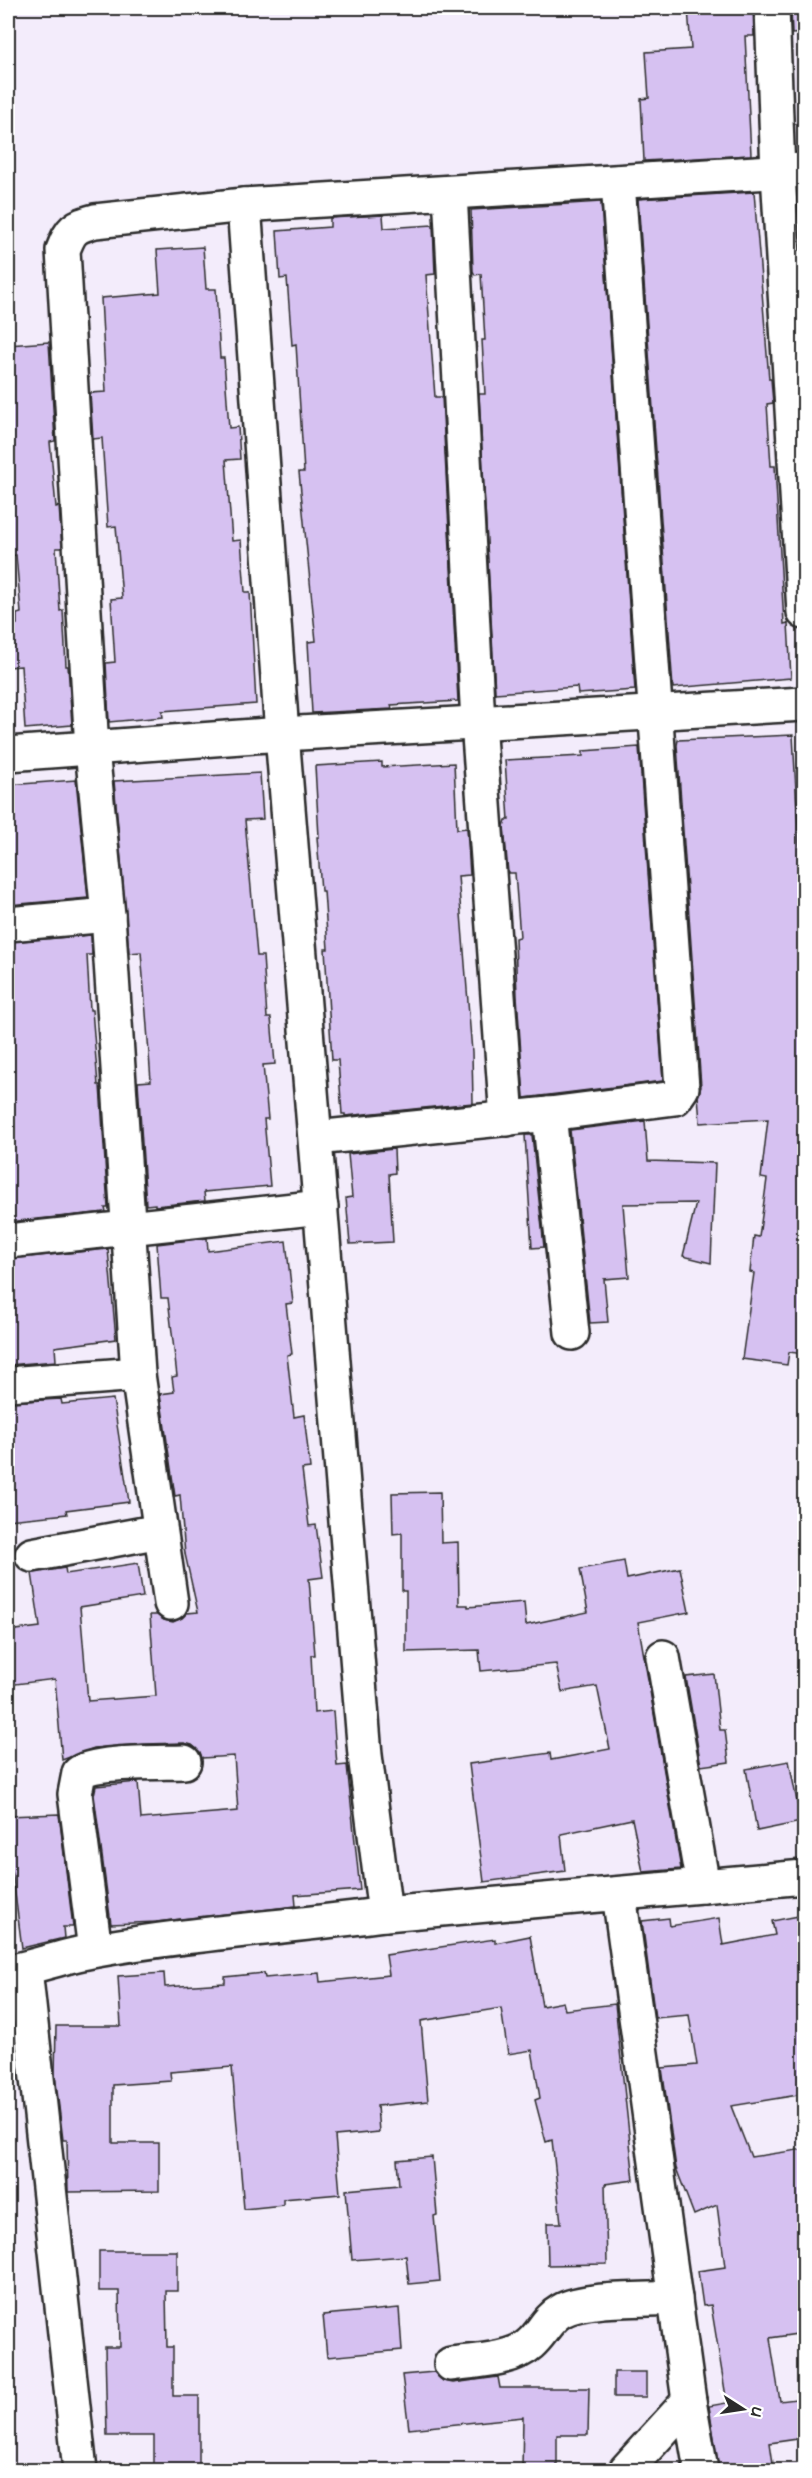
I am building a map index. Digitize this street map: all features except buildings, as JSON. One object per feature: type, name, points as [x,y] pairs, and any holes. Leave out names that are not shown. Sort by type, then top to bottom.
[{"type":"street","points":[[772,8],[791,172],[804,612]]},
{"type":"street","points":[[171,1603],[138,1374],[108,915],[92,749],[63,250],[69,235],[77,226],[95,221],[244,206],[791,172]]},
{"type":"street","points":[[316,1138],[507,1119],[675,1098],[682,1088],[618,182]]},
{"type":"street","points":[[450,193],[478,722],[507,1119]]},
{"type":"street","points":[[244,206],[282,734],[365,1755],[385,1914]]},
{"type":"street","points":[[8,754],[282,734],[804,704]]},
{"type":"street","points":[[8,924],[108,915]]},
{"type":"street","points":[[549,1114],[572,1333]]},
{"type":"street","points":[[8,1241],[321,1207]]},
{"type":"street","points":[[8,1384],[138,1374]]},
{"type":"street","points":[[32,1555],[160,1531]]},
{"type":"street","points":[[663,1657],[703,1886]]},
{"type":"street","points":[[95,1950],[75,1794],[79,1773],[85,1769],[104,1765],[184,1762]]},
{"type":"street","points":[[80,2470],[16,1970],[95,1950],[385,1914],[804,1877]]},
{"type":"street","points":[[619,1894],[688,2401],[701,2470]]},
{"type":"street","points":[[450,2364],[517,2354],[529,2345],[553,2317],[579,2304],[675,2298]]},
{"type":"street","points":[[626,2470],[688,2401]]}]
